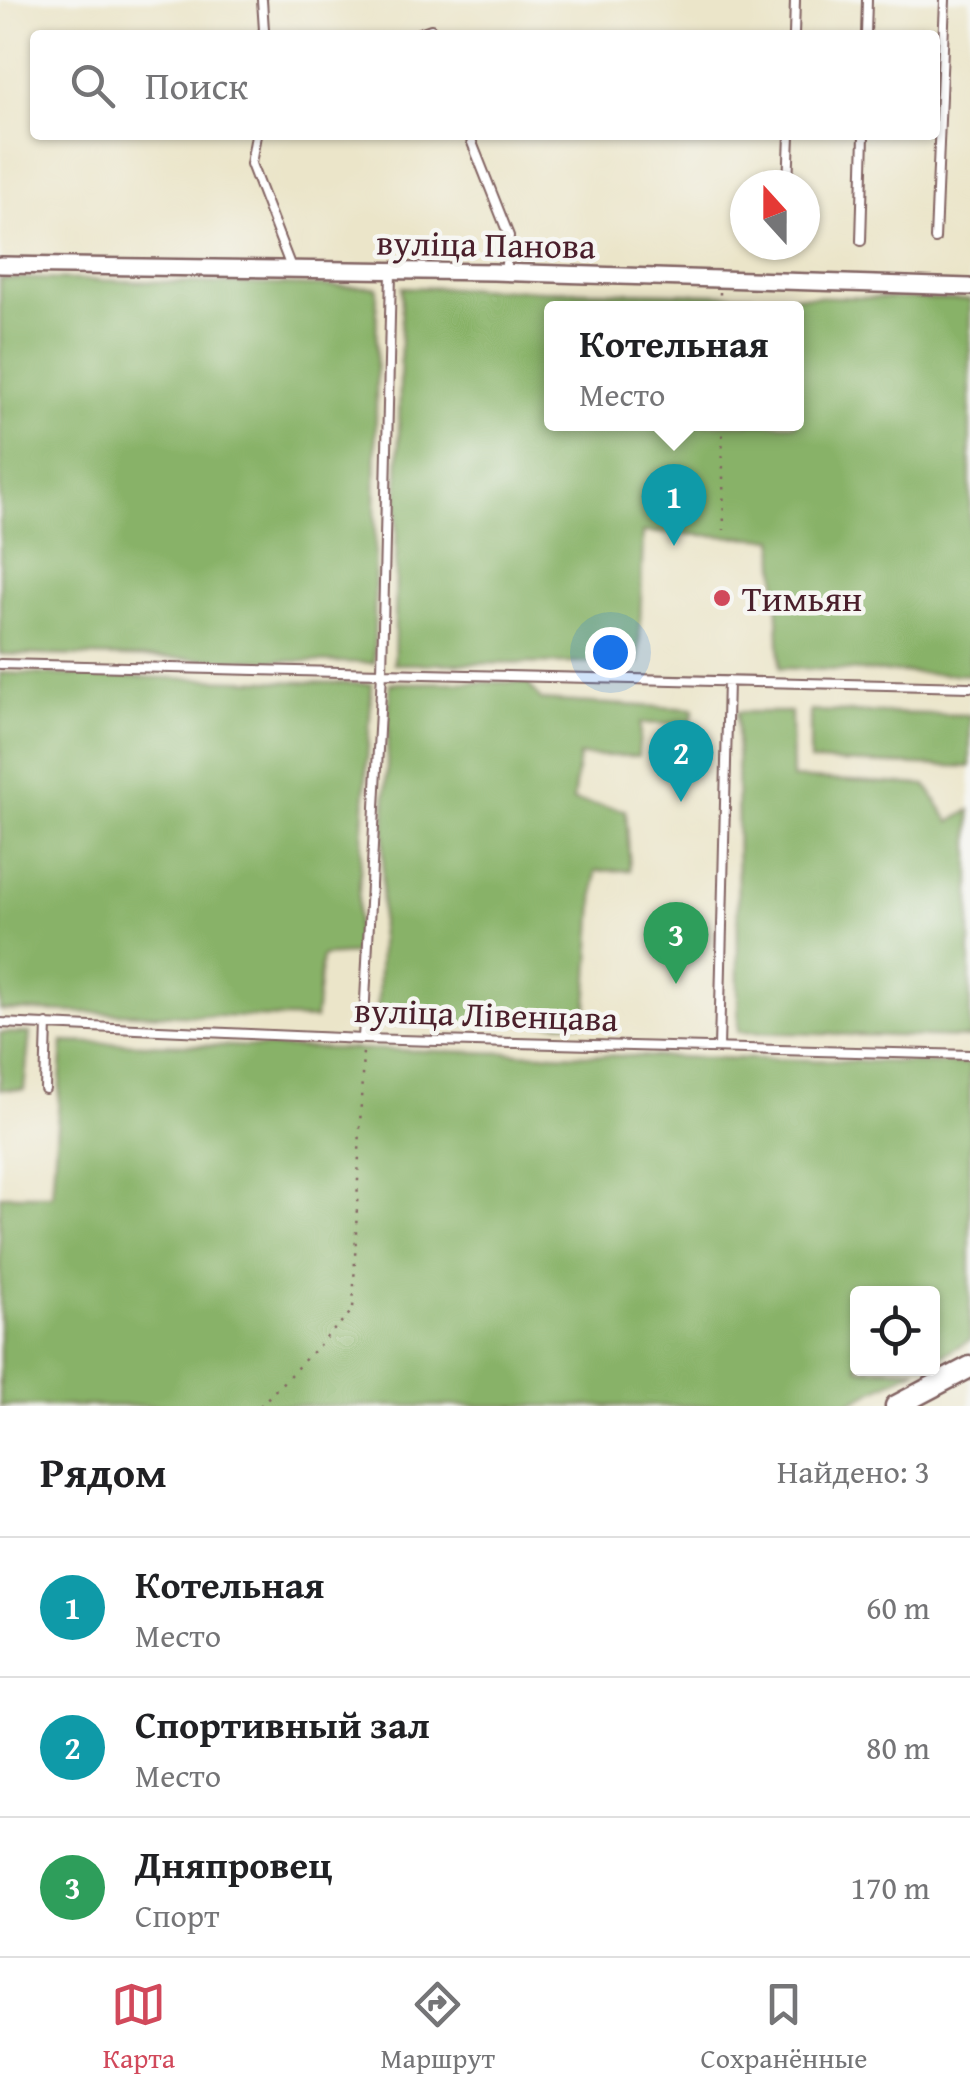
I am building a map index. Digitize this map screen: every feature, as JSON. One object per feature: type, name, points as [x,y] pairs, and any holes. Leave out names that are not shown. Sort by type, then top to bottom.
[{"type":"street","name":"вуліца Панова","points":[[0,265],[505,273],[970,287]]},
{"type":"street","points":[[896,1406],[970,1367]]},
{"type":"lane","points":[[262,0],[264,30]]},
{"type":"lane","points":[[794,30],[795,0]]},
{"type":"lane","points":[[866,30],[867,0]]},
{"type":"lane","points":[[940,120],[945,0]]},
{"type":"lane","points":[[426,30],[431,28]]},
{"type":"lane","points":[[255,140],[251,164],[292,270]]},
{"type":"lane","points":[[472,140],[509,236],[505,273]]},
{"type":"lane","points":[[789,170],[790,140]]},
{"type":"lane","points":[[861,241],[864,140]]},
{"type":"lane","points":[[935,239],[939,140]]},
{"type":"lane","points":[[363,1039],[382,672],[392,272]]},
{"type":"lane","points":[[0,664],[970,686]]},
{"type":"lane","points":[[720,1048],[728,681]]},
{"type":"lane","name":"вуліца Лівенцава","points":[[0,1022],[363,1039],[970,1055]]},
{"type":"lane","points":[[44,1089],[46,1024]]},
{"type":"path","points":[[720,281],[720,301]]},
{"type":"path","points":[[722,431],[724,530]]},
{"type":"path","points":[[260,1406],[353,1310],[363,1039]]},
{"type":"green space","points":[[0,278],[377,287],[374,663],[0,654]]},
{"type":"green space","points":[[402,287],[970,300],[970,675],[780,668],[775,539],[643,532],[639,663],[394,664]]},
{"type":"green space","points":[[0,673],[372,684],[355,954],[322,956],[315,1019],[0,1010]]},
{"type":"green space","points":[[527,682],[541,700],[694,709],[690,725],[641,723],[638,756],[579,756],[573,801],[626,810],[630,870],[596,871],[586,1023],[377,1024],[390,683]]},
{"type":"green space","points":[[810,711],[970,715],[970,767],[810,761]]},
{"type":"green space","points":[[737,712],[791,712],[792,778],[926,785],[950,822],[970,810],[970,1038],[738,1032]]},
{"type":"green space","points":[[0,1033],[30,1033],[24,1090],[0,1089]]},
{"type":"green space","points":[[63,1042],[970,1064],[970,1340],[940,1356],[940,1286],[850,1286],[850,1376],[902,1376],[843,1406],[0,1406],[0,1195],[52,1195]]},
{"type":"place","name":"Котельная","points":[[674,546]]},
{"type":"place","name":"Тимьян","points":[[722,598]]},
{"type":"place","name":"Спортивный зал","points":[[681,802]]},
{"type":"place","name":"Дняпровец","points":[[676,984]]}]
